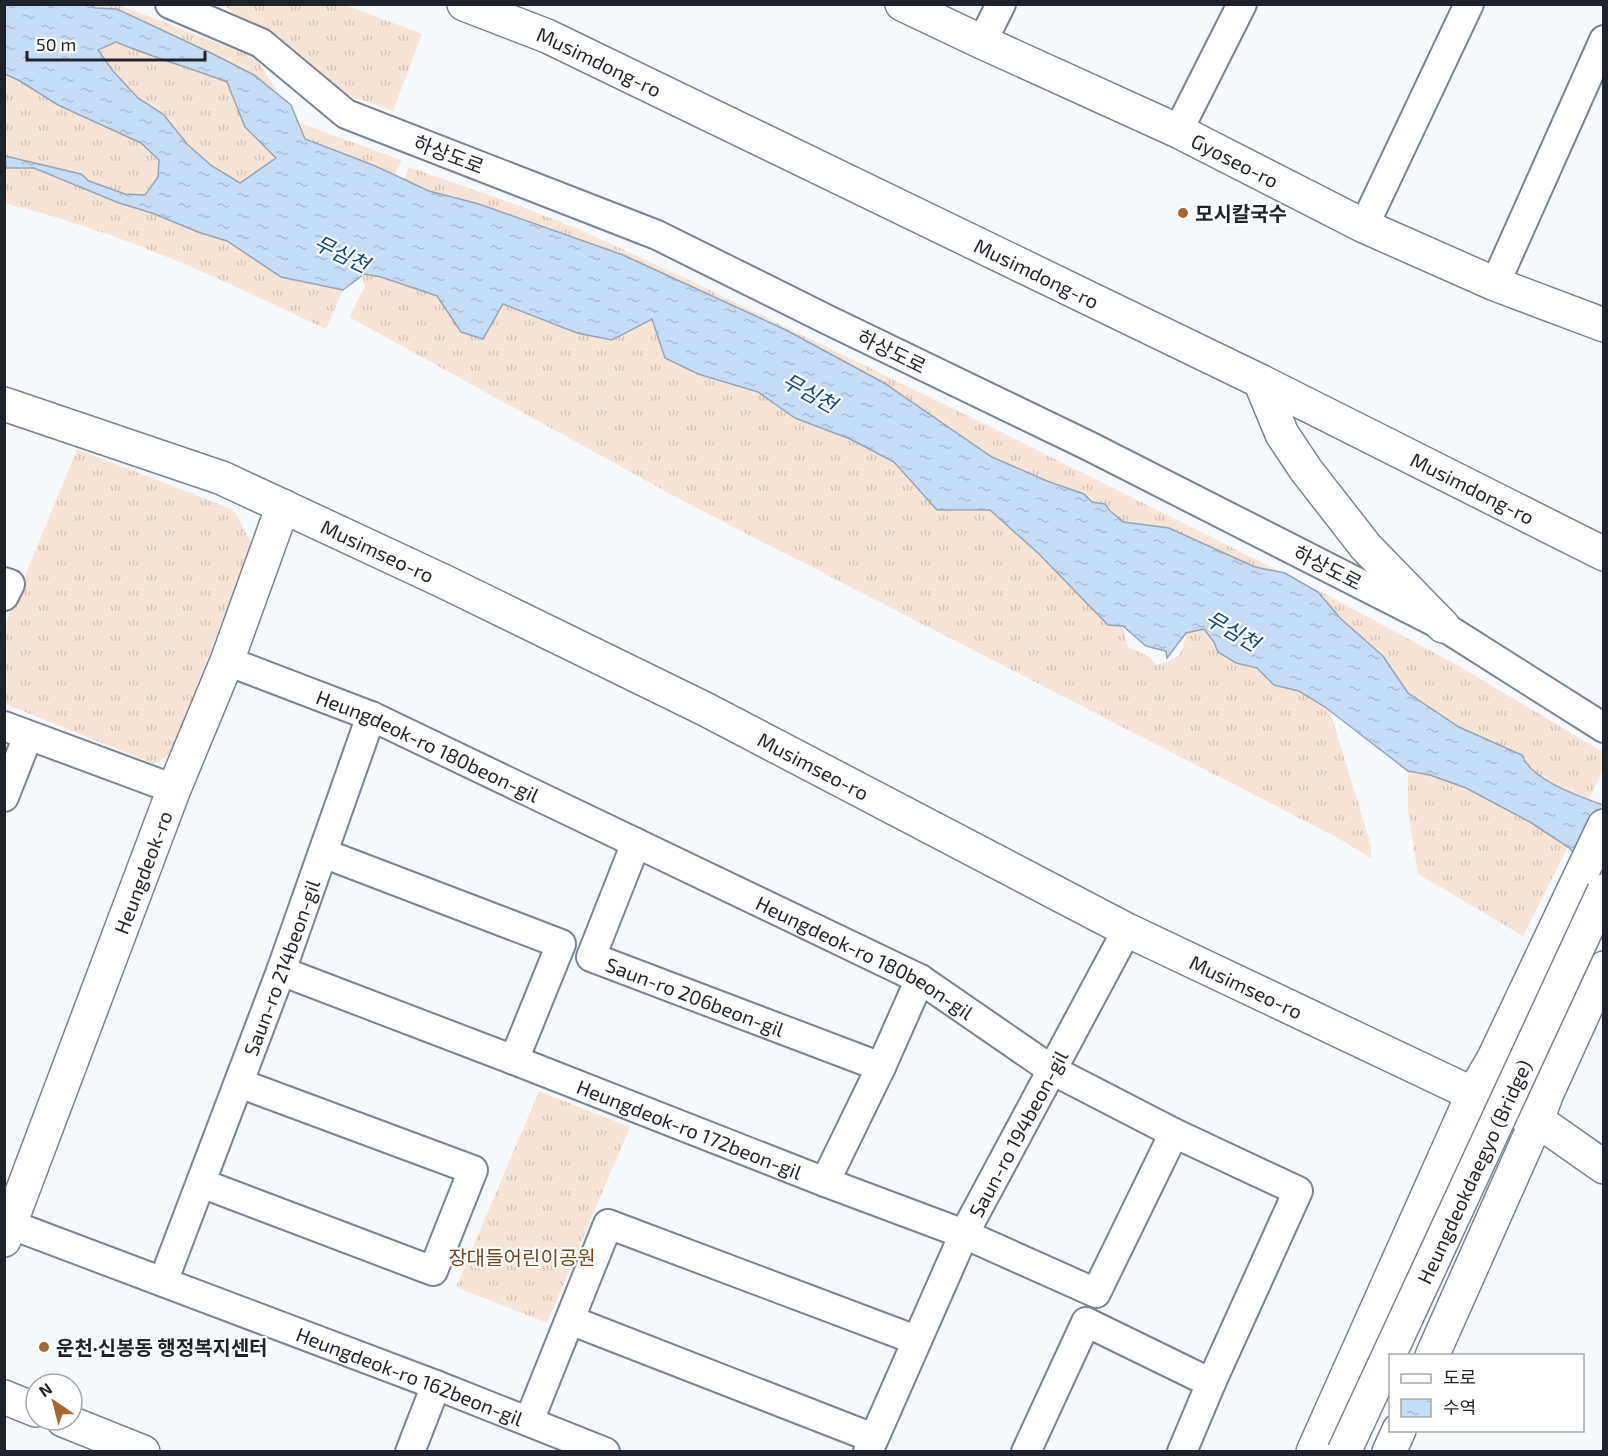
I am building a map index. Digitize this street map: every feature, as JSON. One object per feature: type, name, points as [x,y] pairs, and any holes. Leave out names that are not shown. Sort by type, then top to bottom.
[{"type":"street","name":"하상도로","points":[[170,4],[261,44],[346,114],[657,235],[1089,446],[1443,626],[1604,728]]},
{"type":"street","name":"Musimdong-ro","points":[[464,4],[547,36],[1260,381],[1604,554]]},
{"type":"street","name":"Gyoseo-ro","points":[[902,4],[1178,131],[1364,226],[1496,284],[1604,325]]},
{"type":"street","points":[[982,42],[1001,4]]},
{"type":"street","points":[[1178,131],[1242,4]]},
{"type":"street","points":[[1364,226],[1469,4]]},
{"type":"street","points":[[1496,284],[1604,40]]},
{"type":"street","points":[[1260,381],[1282,434],[1306,470],[1366,547],[1443,626]]},
{"type":"street","name":"Musimseo-ro","points":[[4,404],[222,478],[443,581],[705,710],[1127,930],[1473,1094],[1542,1106],[1604,1167]]},
{"type":"street","name":"Heungdeok-ro","points":[[6,1229],[174,789],[226,661],[283,506]]},
{"type":"street","name":"Heungdeok-ro 180beon-gil","points":[[226,661],[371,716],[920,979],[1052,1071],[1174,1133],[1298,1191],[1211,1383]]},
{"type":"street","name":"Saun-ro 214beon-gil","points":[[163,1282],[281,971],[371,716]]},
{"type":"street","points":[[4,797],[16,731],[174,789]]},
{"type":"street","points":[[1313,1452],[1473,1094],[1494,1058],[1604,826]]},
{"type":"street","name":"Saun-ro 206beon-gil","points":[[636,843],[591,957],[881,1066]]},
{"type":"street","points":[[323,853],[561,944],[514,1060]]},
{"type":"street","name":"Heungdeokdaegyo (Bridge)","points":[[1389,1354],[1604,891]]},
{"type":"street","name":"Saun-ro 194beon-gil","points":[[570,1320],[870,1445],[964,1234],[1127,930]]},
{"type":"street","points":[[1433,1354],[1604,968]]},
{"type":"street","name":"Heungdeok-ro 172beon-gil","points":[[281,971],[964,1234],[1096,1293],[1174,1133]]},
{"type":"street","points":[[825,1182],[920,979]]},
{"type":"street","points":[[201,1183],[433,1271],[473,1170],[239,1083]]},
{"type":"street","points":[[529,1421],[608,1224],[916,1340]]},
{"type":"street","name":"Heungdeok-ro 162beon-gil","points":[[6,1229],[163,1282],[436,1385],[605,1452]]},
{"type":"street","points":[[1026,1452],[1086,1322],[1211,1383],[1182,1452]]},
{"type":"street","name":"Heungdeokdaegyo (Bridge)","points":[[1344,1452],[1389,1355]]},
{"type":"street","points":[[410,1452],[436,1385]]},
{"type":"street","points":[[4,1397],[24,1405]]},
{"type":"street","points":[[84,1428],[143,1452]]},
{"type":"street","points":[[1389,1452],[1399,1432]]},
{"type":"green space","points":[[89,5],[119,5],[256,58],[281,97],[254,75],[117,9],[95,8]]},
{"type":"green space","points":[[224,5],[346,5],[422,34],[393,111],[314,81]]},
{"type":"green space","points":[[115,42],[227,82],[245,127],[276,158],[240,183],[212,166],[188,145],[163,114],[138,98],[113,71],[98,50]]},
{"type":"green space","points":[[5,74],[58,105],[141,143],[159,160],[158,177],[145,195],[125,194],[89,181],[80,174],[5,156]]},
{"type":"green space","points":[[298,122],[401,160],[395,175],[305,139]]},
{"type":"green space","points":[[409,167],[578,229],[681,276],[1285,574],[1255,567],[1169,528],[1124,522],[1105,504],[1092,502],[1083,493],[1047,481],[992,457],[884,383],[788,331],[623,255],[479,204],[429,191],[404,179]]},
{"type":"green space","points":[[4,168],[34,168],[119,203],[227,241],[281,277],[343,290],[326,329],[224,281],[143,247],[84,226],[5,203]]},
{"type":"green space","points":[[364,274],[381,277],[437,296],[461,332],[503,303],[577,333],[653,319],[698,374],[758,392],[795,418],[850,439],[894,462],[937,510],[990,510],[1123,626],[1128,647],[1148,656],[1157,665],[1181,652],[1186,633],[1204,629],[1214,642],[1218,653],[1236,663],[1257,668],[1274,685],[1299,691],[1330,711],[1370,842],[1372,859],[1338,838],[685,502],[349,317],[365,286],[362,280]]},
{"type":"green space","points":[[77,449],[234,510],[252,544],[170,754],[154,764],[5,704],[4,627]]},
{"type":"green space","points":[[1285,574],[1457,665],[1603,752],[1603,770],[1589,799],[1551,783],[1533,770],[1522,755],[1459,727],[1408,693],[1383,656],[1341,619],[1318,592]]},
{"type":"green space","points":[[1408,771],[1430,775],[1466,788],[1530,822],[1568,847],[1523,936],[1418,874],[1408,812]]},
{"type":"green space","name":"장대들어린이공원","points":[[539,1091],[630,1127],[547,1323],[456,1287]]},
{"type":"water","name":"무심천","points":[[89,4],[95,8],[117,9],[254,75],[291,105],[305,139],[373,165],[429,191],[479,204],[623,255],[788,331],[884,383],[992,457],[1084,494],[1092,502],[1105,504],[1124,522],[1169,528],[1255,567],[1285,573],[1318,592],[1341,619],[1383,656],[1408,693],[1459,727],[1522,755],[1527,764],[1546,780],[1603,805],[1603,880],[1568,847],[1530,822],[1466,788],[1430,775],[1408,771],[1325,707],[1299,691],[1274,685],[1257,668],[1236,663],[1218,652],[1204,629],[1186,633],[1167,658],[1166,651],[1146,646],[1123,626],[1108,625],[1039,554],[990,510],[937,510],[894,462],[850,439],[795,418],[758,392],[698,374],[665,358],[652,319],[612,340],[577,333],[503,304],[483,339],[461,332],[437,296],[381,277],[364,274],[343,290],[281,277],[227,241],[119,203],[34,168],[6,168],[5,156],[81,174],[89,181],[125,194],[145,195],[158,177],[159,160],[141,143],[58,105],[5,74],[5,5]],"holes":[[[116,42],[227,82],[245,127],[276,158],[240,183],[212,166],[188,145],[163,114],[138,98],[113,71],[98,50]]]},
{"type":"place","name":"모시칼국수","points":[[1183,213]]},
{"type":"place","name":"운천·신봉동 행정복지센터","points":[[44,1347]]}]
